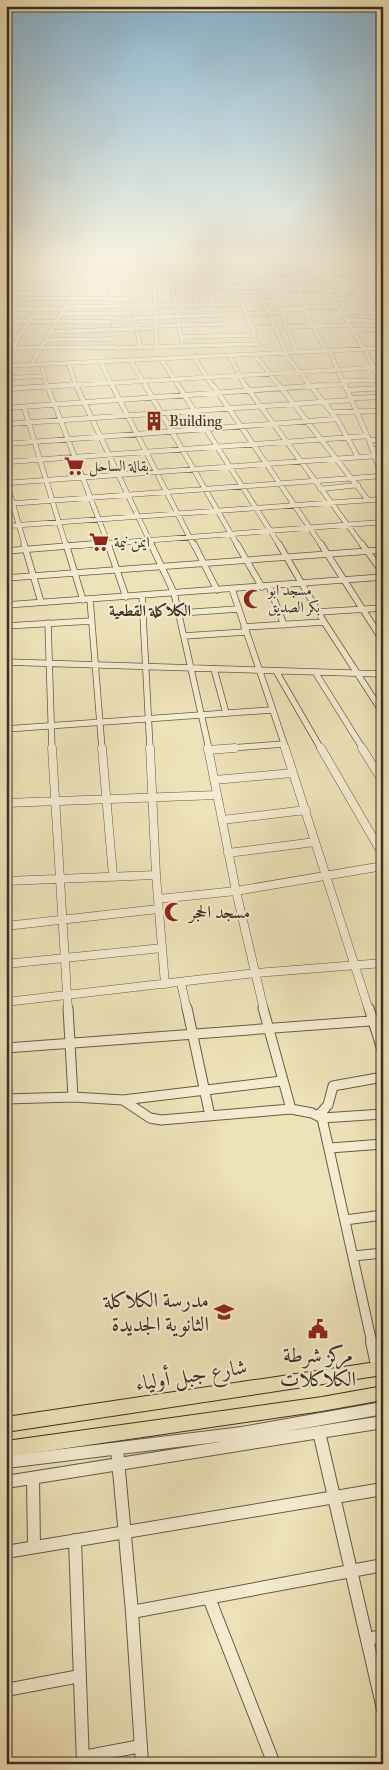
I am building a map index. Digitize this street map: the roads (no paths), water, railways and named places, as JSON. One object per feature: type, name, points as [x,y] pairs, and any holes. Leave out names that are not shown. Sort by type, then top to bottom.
[{"type":"main road","name":"شارع جبل أولياء","points":[[6,1425],[380,1369]]},
{"type":"main road","points":[[6,1450],[322,1404],[383,1393]]},
{"type":"street","points":[[6,359],[15,345]]},
{"type":"street","points":[[30,364],[43,345]]},
{"type":"street","points":[[115,345],[119,360]]},
{"type":"street","points":[[6,348],[116,348],[235,345]]},
{"type":"street","points":[[258,345],[258,354],[269,373],[368,500]]},
{"type":"street","points":[[283,345],[285,353],[337,419],[349,437],[358,457]]},
{"type":"street","points":[[293,345],[296,352]]},
{"type":"street","points":[[6,504],[313,481],[382,478],[380,465],[339,368],[324,345]]},
{"type":"street","points":[[348,390],[383,388],[362,345]]},
{"type":"street","points":[[182,346],[184,356]]},
{"type":"street","points":[[56,363],[62,348]]},
{"type":"street","points":[[87,348],[87,362]]},
{"type":"street","points":[[285,353],[383,349]]},
{"type":"street","points":[[6,366],[184,356],[328,351]]},
{"type":"street","points":[[6,366],[42,366],[258,354]]},
{"type":"street","points":[[6,604],[302,584],[383,575],[349,526],[313,481],[300,460],[248,391],[238,375],[230,356]]},
{"type":"street","points":[[194,358],[278,484],[346,580],[383,641]]},
{"type":"street","points":[[161,359],[286,556],[355,673],[383,714]]},
{"type":"street","points":[[131,361],[262,587]]},
{"type":"street","points":[[101,363],[146,452],[169,492],[217,590]]},
{"type":"street","points":[[69,364],[76,386],[174,593],[180,613],[236,891],[281,1081],[290,1110]]},
{"type":"street","points":[[42,366],[47,387],[69,439],[74,457],[92,497],[126,597]]},
{"type":"street","points":[[6,389],[207,378],[339,368],[383,367]]},
{"type":"street","points":[[6,378],[44,376]]},
{"type":"street","points":[[6,408],[281,389],[380,380]]},
{"type":"street","points":[[6,424],[383,397]]},
{"type":"street","points":[[24,407],[66,546],[87,600],[91,620],[112,876]]},
{"type":"street","points":[[332,412],[383,412]]},
{"type":"street","points":[[6,444],[337,419]]},
{"type":"street","points":[[6,462],[349,437],[383,440]]},
{"type":"street","points":[[373,449],[383,449]]},
{"type":"street","points":[[41,602],[32,576],[27,549],[14,503],[6,482],[375,456]]},
{"type":"street","points":[[320,489],[358,486]]},
{"type":"street","points":[[6,526],[383,499]]},
{"type":"street","points":[[6,551],[383,522]]},
{"type":"street","points":[[6,578],[383,550]]},
{"type":"street","points":[[269,586],[284,625]]},
{"type":"street","points":[[232,589],[257,670],[306,810],[383,1054]]},
{"type":"street","points":[[142,596],[158,909],[166,984]]},
{"type":"street","points":[[318,612],[383,608]]},
{"type":"street","points":[[180,613],[238,609]]},
{"type":"street","points":[[6,626],[91,620]]},
{"type":"street","points":[[184,636],[324,622]]},
{"type":"street","points":[[48,623],[50,726],[57,801],[73,1098]]},
{"type":"street","points":[[373,625],[383,625]]},
{"type":"street","points":[[6,662],[383,674]]},
{"type":"street","points":[[214,669],[226,713]]},
{"type":"street","points":[[276,671],[383,855]]},
{"type":"street","points":[[315,672],[382,779]]},
{"type":"street","points":[[6,729],[271,710]]},
{"type":"street","points":[[208,750],[283,744]]},
{"type":"street","points":[[214,780],[293,773]]},
{"type":"street","points":[[6,803],[218,795]]},
{"type":"street","points":[[222,820],[306,810]]},
{"type":"street","points":[[228,853],[315,842]]},
{"type":"street","points":[[158,899],[236,891],[383,866]]},
{"type":"street","points":[[6,881],[156,875]]},
{"type":"street","points":[[6,926],[63,918],[158,909]]},
{"type":"street","points":[[6,964],[162,948]]},
{"type":"street","points":[[6,1002],[256,973],[383,963]]},
{"type":"street","points":[[180,983],[210,1116]]},
{"type":"street","points":[[6,1048],[383,1020]]},
{"type":"street","points":[[320,1116],[328,1105],[333,1086],[383,1077]]},
{"type":"street","points":[[6,1099],[73,1098],[123,1100],[281,1081]]},
{"type":"street","points":[[123,1100],[154,1120],[290,1110],[320,1116],[383,1114]]},
{"type":"street","points":[[320,1116],[330,1148],[380,1369]]},
{"type":"street","points":[[330,1148],[383,1144]]},
{"type":"street","points":[[346,1220],[383,1215]]},
{"type":"street","points":[[353,1256],[383,1253]]},
{"type":"street","points":[[6,1462],[320,1421],[383,1408]]},
{"type":"street","points":[[6,1482],[117,1466],[383,1422]]},
{"type":"street","points":[[319,1432],[383,1709]]},
{"type":"street","points":[[117,1449],[123,1532],[132,1612],[142,1764]]},
{"type":"street","points":[[33,1478],[34,1546]]},
{"type":"street","points":[[6,1552],[383,1489]]},
{"type":"street","points":[[75,1540],[83,1760],[141,1746]]},
{"type":"street","points":[[132,1612],[383,1565]]},
{"type":"street","points":[[209,1598],[274,1764]]},
{"type":"street","points":[[366,1639],[383,1636]]},
{"type":"street","points":[[6,1690],[80,1676]]},
{"type":"place","name":"Building","points":[[154,421]]},
{"type":"place","name":"بقالة الساحل","points":[[74,466]]},
{"type":"place","name":"ايمن نيمة","points":[[99,542]]},
{"type":"place","name":"مسجد ابو بكر الصديق","points":[[253,599]]},
{"type":"place","name":"مسجد الحجر","points":[[174,912]]},
{"type":"place","name":"مدرسة الكلاكلة الثانوية الجديدة","points":[[224,1312]]},
{"type":"place","name":"مركز شرطة الكلاكلات","points":[[318,1329]]},
{"type":"district","name":"الكلاكلة القطعية","points":[[150,610]]}]
